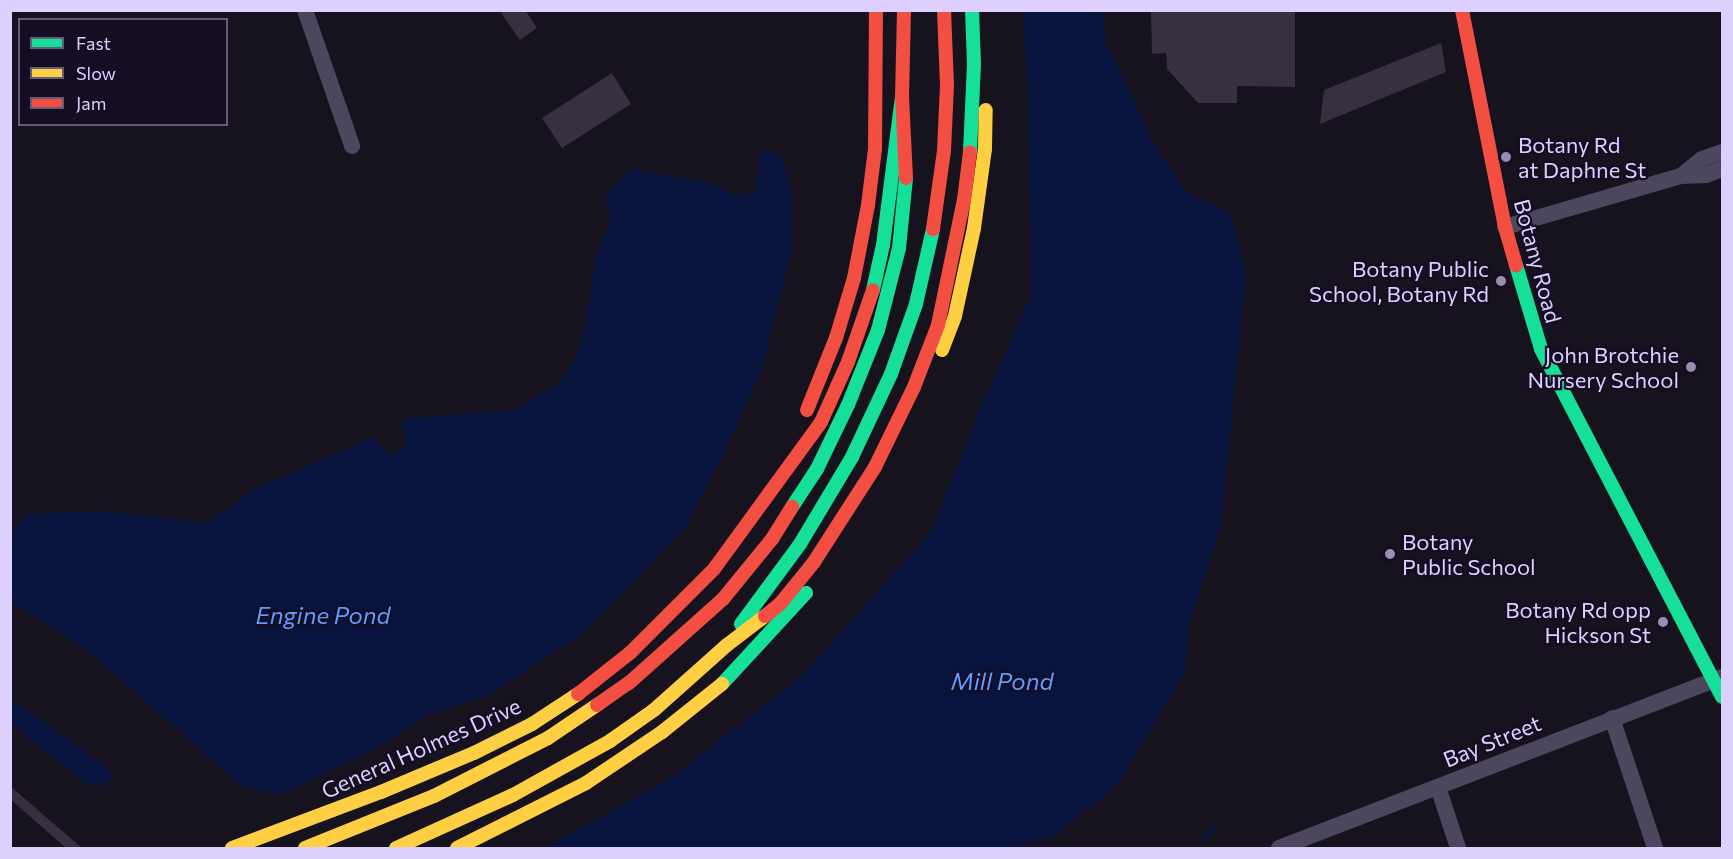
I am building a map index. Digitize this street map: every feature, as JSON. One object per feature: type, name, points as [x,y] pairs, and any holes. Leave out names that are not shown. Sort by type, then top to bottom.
[{"type":"main road","points":[[781,476],[836,338],[854,278],[868,205],[874,149],[876,10]]},
{"type":"main road","points":[[304,849],[434,796],[493,768],[557,732],[629,683],[723,599],[772,539],[817,469],[848,405],[878,330],[899,248],[907,188],[902,96],[904,10]]},
{"type":"main road","points":[[727,645],[828,501],[872,420],[916,304],[934,225],[944,151],[947,85],[944,10]]},
{"type":"main road","points":[[396,849],[513,795],[610,741],[682,687],[727,645],[780,604],[814,562],[874,467],[914,387],[938,325],[964,200],[972,138],[974,64],[972,10]]},
{"type":"main road","points":[[457,849],[586,783],[662,732],[731,677],[814,584],[854,525],[891,463],[930,382],[955,316],[974,228],[985,149],[987,81],[983,10]]},
{"type":"main road","name":"Botany Road","points":[[1462,10],[1505,227],[1541,349],[1718,678],[1722,698]]},
{"type":"main road","points":[[781,476],[821,422],[848,362],[869,306],[883,245],[902,96]]},
{"type":"main road","name":"General Holmes Drive","points":[[232,849],[474,753],[532,724],[580,692],[630,653],[714,569],[751,521],[781,476]]},
{"type":"street","points":[[305,10],[352,146]]},
{"type":"street","points":[[1681,176],[1702,159],[1722,152]]},
{"type":"street","points":[[1505,227],[1681,176],[1706,175],[1722,169]]},
{"type":"street","name":"Bay Street","points":[[1279,849],[1718,678]]},
{"type":"street","points":[[1612,718],[1655,849]]},
{"type":"street","points":[[1438,787],[1458,849]]},
{"type":"water","name":"Mill Pond","points":[[1023,11],[1103,11],[1106,42],[1156,148],[1186,191],[1231,213],[1246,275],[1221,524],[1189,626],[1185,672],[1118,784],[1055,836],[1009,848],[544,848],[668,780],[804,674],[933,529],[982,404],[1031,296],[1028,90]]},
{"type":"water","name":"Engine Pond","points":[[761,149],[780,154],[792,190],[791,254],[762,369],[724,453],[685,529],[582,634],[493,693],[431,714],[372,751],[278,795],[242,787],[91,653],[11,601],[11,533],[28,514],[101,511],[208,523],[255,489],[374,437],[390,457],[407,443],[401,419],[513,410],[558,385],[576,359],[586,321],[597,251],[611,221],[606,194],[631,169],[711,183],[736,196],[755,192]]},
{"type":"water","points":[[11,699],[115,774],[103,786],[89,785],[11,725]]},
{"type":"building","points":[[505,10],[525,10],[537,28],[520,40],[501,13]]},
{"type":"building","points":[[1151,10],[1295,10],[1295,87],[1237,86],[1237,103],[1198,103],[1167,69],[1166,53],[1152,54]]},
{"type":"building","points":[[1441,43],[1446,72],[1320,124],[1324,90]]},
{"type":"building","points":[[612,73],[631,104],[562,148],[542,118]]},
{"type":"building","points":[[10,786],[82,848],[66,848],[10,799]]},
{"type":"waterway","points":[[1203,839],[1213,827]]},
{"type":"traffic: fast","points":[[970,152],[974,64],[972,10]]},
{"type":"traffic: fast","points":[[873,290],[883,245],[902,96]]},
{"type":"traffic: fast","points":[[792,507],[817,469],[848,405],[878,330],[899,248],[906,178]]},
{"type":"traffic: fast","points":[[741,624],[800,544],[852,457],[891,374],[916,304],[933,229]]},
{"type":"traffic: fast","points":[[1516,265],[1541,349],[1722,697]]},
{"type":"traffic: fast","points":[[722,684],[806,593]]},
{"type":"traffic: slow","points":[[942,350],[955,316],[974,228],[985,149],[986,110]]},
{"type":"traffic: slow","points":[[396,848],[513,795],[610,741],[654,710],[727,645],[765,616]]},
{"type":"traffic: slow","points":[[457,848],[586,783],[662,732],[722,684]]},
{"type":"traffic: slow","points":[[232,848],[381,792],[474,753],[532,724],[578,694]]},
{"type":"traffic: slow","points":[[305,848],[434,796],[548,738],[597,705]]},
{"type":"traffic: jam","points":[[807,410],[836,338],[854,278],[868,205],[875,149],[876,10]]},
{"type":"traffic: jam","points":[[904,10],[902,96],[906,178]]},
{"type":"traffic: jam","points":[[933,229],[944,151],[947,85],[944,10]]},
{"type":"traffic: jam","points":[[1462,10],[1505,227],[1516,265]]},
{"type":"traffic: jam","points":[[765,616],[780,604],[814,562],[875,467],[914,387],[938,325],[964,200],[970,152]]},
{"type":"traffic: jam","points":[[578,694],[630,653],[714,569],[821,422],[848,362],[873,290]]},
{"type":"traffic: jam","points":[[597,705],[629,683],[723,599],[772,539],[792,507]]},
{"type":"place","name":"Botany Rd at Daphne St","points":[[1506,157]]},
{"type":"place","name":"Botany Public School, Botany Rd","points":[[1501,281]]},
{"type":"place","name":"John Brotchie Nursery School","points":[[1691,367]]},
{"type":"place","name":"Botany Public School","points":[[1390,554]]},
{"type":"place","name":"Botany Rd opp Hickson St","points":[[1663,622]]}]
